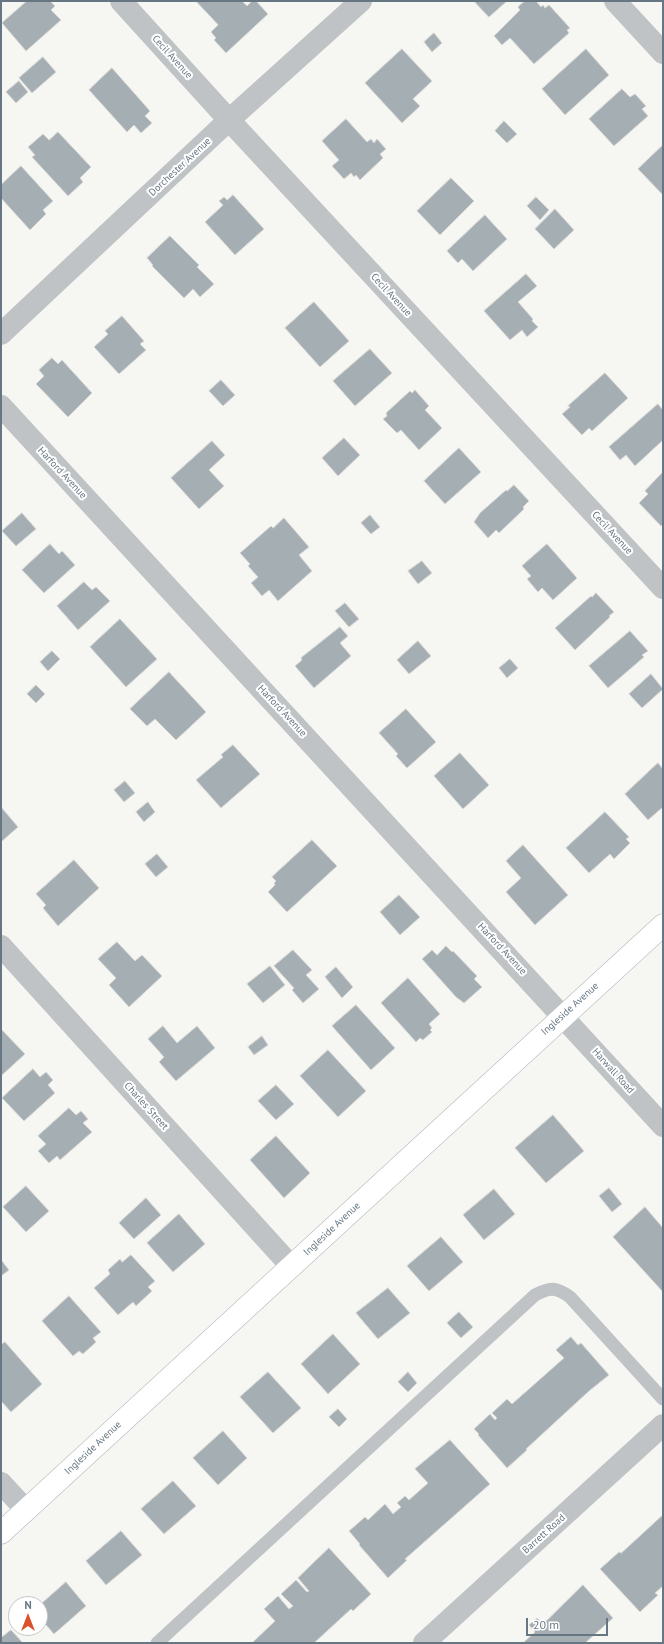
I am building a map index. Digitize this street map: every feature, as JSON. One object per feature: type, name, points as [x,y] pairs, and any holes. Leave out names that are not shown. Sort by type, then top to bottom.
[{"type":"main road","name":"Ingleside Avenue","points":[[1,1533],[663,925]]},
{"type":"street","name":"Cecil Avenue","points":[[121,1],[229,120],[663,588]]},
{"type":"street","name":"Dorchester Avenue","points":[[1,334],[229,120],[361,1]]},
{"type":"street","points":[[615,1],[663,53]]},
{"type":"street","name":"Harford Avenue","points":[[1,406],[563,1016]]},
{"type":"street","name":"Charles Street","points":[[1,946],[292,1266]]},
{"type":"street","name":"Harwall Road","points":[[563,1016],[663,1126]]},
{"type":"street","name":"Barrett Road","points":[[424,1643],[663,1425]]},
{"type":"street","points":[[1,1483],[26,1510]]},
{"type":"lane","points":[[157,1643],[535,1295],[546,1289],[560,1290],[570,1297],[663,1399]]},
{"type":"building","points":[[27,1],[50,1],[55,6],[51,10],[61,20],[26,51],[2,23]]},
{"type":"building","points":[[196,1],[242,1],[247,6],[252,1],[256,1],[268,14],[226,53],[214,40],[216,38],[211,32],[218,25]]},
{"type":"building","points":[[474,1],[507,1],[489,17]]},
{"type":"building","points":[[525,1],[536,1],[541,7],[543,5],[545,8],[549,5],[570,28],[567,30],[569,33],[534,64],[510,38],[502,45],[494,36],[520,10],[518,7]]},
{"type":"building","points":[[434,33],[442,43],[432,52],[424,42]]},
{"type":"building","points":[[402,49],[432,81],[413,99],[420,106],[402,123],[365,83]]},
{"type":"building","points":[[586,49],[609,75],[565,115],[542,89]]},
{"type":"building","points":[[43,57],[56,72],[32,93],[19,78]]},
{"type":"building","points":[[112,68],[150,111],[145,116],[152,123],[141,133],[134,125],[127,132],[89,90]]},
{"type":"building","points":[[19,81],[28,92],[16,103],[6,92]]},
{"type":"building","points":[[622,89],[630,97],[635,94],[646,106],[642,109],[648,116],[614,146],[589,119]]},
{"type":"building","points":[[346,119],[367,142],[371,139],[374,143],[377,139],[386,149],[380,154],[383,158],[360,180],[356,175],[354,177],[351,173],[344,179],[332,166],[339,160],[322,141]]},
{"type":"building","points":[[504,121],[517,134],[507,143],[495,131]]},
{"type":"building","points":[[58,132],[91,167],[80,178],[83,182],[68,196],[32,157],[35,155],[28,147],[43,134],[49,140]]},
{"type":"building","points":[[663,145],[663,195],[638,169]]},
{"type":"building","points":[[21,166],[53,201],[43,210],[46,214],[30,230],[1,198],[1,185]]},
{"type":"building","points":[[451,178],[474,201],[440,235],[417,211]]},
{"type":"building","points":[[233,195],[264,229],[235,255],[205,222],[223,205],[219,201],[224,197],[227,200]]},
{"type":"building","points":[[536,197],[549,210],[540,220],[527,206]]},
{"type":"building","points":[[555,209],[574,230],[554,249],[535,229]]},
{"type":"building","points":[[485,215],[507,239],[473,271],[462,259],[458,263],[447,251]]},
{"type":"building","points":[[170,236],[199,265],[197,267],[214,284],[200,297],[193,289],[184,298],[152,266],[153,265],[147,258]]},
{"type":"building","points":[[526,274],[537,286],[518,302],[538,327],[527,337],[522,330],[510,340],[484,311]]},
{"type":"building","points":[[314,302],[349,341],[320,367],[285,328]]},
{"type":"building","points":[[122,316],[144,341],[140,344],[146,350],[119,374],[94,347],[108,334],[105,331]]},
{"type":"building","points":[[370,349],[392,373],[355,406],[333,381]]},
{"type":"building","points":[[52,358],[58,364],[62,360],[92,393],[68,417],[36,384],[44,376],[39,370]]},
{"type":"building","points":[[605,373],[628,398],[592,431],[589,428],[582,435],[562,414],[570,407],[568,406]]},
{"type":"building","points":[[221,380],[235,395],[223,406],[209,391]]},
{"type":"building","points":[[415,390],[429,406],[425,410],[442,428],[419,450],[401,430],[397,433],[383,419],[387,416],[386,413],[410,391],[412,393]]},
{"type":"building","points":[[658,404],[663,410],[663,440],[635,466],[626,455],[620,460],[609,447]]},
{"type":"building","points":[[344,438],[360,455],[338,476],[322,458]]},
{"type":"building","points":[[212,441],[225,455],[209,470],[224,486],[199,509],[171,478]]},
{"type":"building","points":[[459,448],[481,472],[445,504],[424,481]]},
{"type":"building","points":[[663,472],[663,524],[661,526],[639,503],[648,494],[645,491]]},
{"type":"building","points":[[514,485],[529,501],[523,507],[524,509],[499,533],[496,530],[488,538],[474,522],[480,513],[506,490],[507,491]]},
{"type":"building","points":[[22,513],[36,529],[16,546],[2,531]]},
{"type":"building","points":[[370,515],[380,527],[371,534],[361,523]]},
{"type":"building","points":[[284,518],[309,547],[299,555],[312,571],[278,601],[269,590],[262,596],[251,583],[258,577],[248,566],[250,564],[240,553],[271,526],[273,528]]},
{"type":"building","points":[[50,544],[59,554],[62,551],[75,565],[44,593],[22,570]]},
{"type":"building","points":[[547,544],[577,578],[553,600],[542,588],[538,592],[527,579],[531,576],[522,566]]},
{"type":"building","points":[[422,561],[432,573],[418,584],[408,571]]},
{"type":"building","points":[[84,582],[92,590],[96,587],[110,601],[78,630],[57,606]]},
{"type":"building","points":[[596,593],[614,612],[575,650],[555,628]]},
{"type":"building","points":[[345,603],[359,619],[349,627],[335,611]]},
{"type":"building","points":[[120,619],[157,659],[126,687],[90,647]]},
{"type":"building","points":[[340,627],[348,636],[340,643],[351,656],[314,688],[295,666],[302,660],[301,658]]},
{"type":"building","points":[[630,631],[648,651],[642,655],[644,657],[608,688],[589,666]]},
{"type":"building","points":[[418,641],[431,656],[409,674],[397,660]]},
{"type":"building","points":[[52,651],[60,659],[48,671],[40,662]]},
{"type":"building","points":[[510,659],[518,668],[507,678],[499,668]]},
{"type":"building","points":[[169,672],[206,712],[176,740],[155,719],[147,726],[130,709]]},
{"type":"building","points":[[651,674],[663,689],[642,708],[629,694]]},
{"type":"building","points":[[36,685],[45,694],[36,703],[27,694]]},
{"type":"building","points":[[406,709],[436,742],[407,768],[396,756],[398,754],[379,733]]},
{"type":"building","points":[[233,745],[260,774],[221,808],[196,780],[223,757],[221,755]]},
{"type":"building","points":[[460,753],[489,785],[463,809],[434,776]]},
{"type":"building","points":[[658,763],[663,769],[663,807],[648,820],[625,794]]},
{"type":"building","points":[[125,781],[135,793],[124,802],[114,790]]},
{"type":"building","points":[[148,802],[155,812],[144,822],[136,812]]},
{"type":"building","points":[[1,807],[18,827],[1,842]]},
{"type":"building","points":[[605,812],[629,837],[626,839],[630,843],[614,859],[610,854],[589,873],[566,848]]},
{"type":"building","points":[[312,840],[337,866],[287,912],[268,892],[275,885],[274,883],[276,881],[272,877]]},
{"type":"building","points":[[523,845],[568,895],[535,925],[506,892],[521,878],[506,861]]},
{"type":"building","points":[[157,854],[168,867],[156,877],[145,864]]},
{"type":"building","points":[[74,860],[99,888],[58,926],[43,908],[46,905],[36,894]]},
{"type":"building","points":[[399,895],[420,917],[400,935],[380,912]]},
{"type":"building","points":[[117,942],[135,961],[142,955],[162,976],[129,1007],[109,985],[116,978],[98,959]]},
{"type":"building","points":[[446,946],[452,952],[453,951],[477,976],[474,979],[482,987],[464,1003],[456,997],[422,959],[432,950],[437,955]]},
{"type":"building","points":[[293,950],[312,970],[306,975],[319,989],[303,1003],[292,990],[294,988],[274,966]]},
{"type":"building","points":[[270,966],[285,985],[263,1003],[247,984]]},
{"type":"building","points":[[336,967],[353,987],[342,998],[325,977]]},
{"type":"building","points":[[408,978],[440,1014],[429,1024],[432,1028],[430,1030],[432,1032],[423,1040],[420,1038],[416,1042],[381,1003]]},
{"type":"building","points":[[356,1005],[395,1048],[371,1070],[332,1026]]},
{"type":"building","points":[[163,1026],[177,1043],[197,1026],[215,1048],[176,1081],[159,1062],[164,1057],[148,1039]]},
{"type":"building","points":[[1,1029],[25,1054],[1,1076]]},
{"type":"building","points":[[262,1036],[268,1045],[254,1055],[248,1047]]},
{"type":"building","points":[[328,1050],[366,1091],[338,1117],[300,1076]]},
{"type":"building","points":[[33,1069],[40,1077],[46,1072],[53,1080],[48,1085],[55,1093],[24,1121],[2,1098]]},
{"type":"building","points":[[276,1085],[294,1104],[276,1120],[258,1101]]},
{"type":"building","points":[[69,1108],[76,1115],[81,1111],[88,1119],[83,1123],[92,1132],[60,1160],[57,1156],[49,1163],[38,1151],[46,1144],[38,1136]]},
{"type":"building","points":[[553,1115],[584,1151],[546,1183],[515,1148]]},
{"type":"building","points":[[276,1136],[310,1173],[284,1198],[250,1160]]},
{"type":"building","points":[[26,1186],[49,1211],[26,1232],[3,1207]]},
{"type":"building","points":[[609,1188],[622,1204],[612,1212],[599,1196]]},
{"type":"building","points":[[494,1189],[515,1214],[484,1240],[463,1215]]},
{"type":"building","points":[[146,1198],[161,1215],[134,1239],[119,1223]]},
{"type":"building","points":[[645,1207],[663,1228],[663,1292],[613,1237]]},
{"type":"building","points":[[179,1214],[205,1244],[173,1272],[147,1243]]},
{"type":"building","points":[[441,1237],[463,1262],[429,1291],[407,1266]]},
{"type":"building","points":[[131,1255],[155,1281],[148,1287],[152,1291],[136,1306],[133,1302],[118,1315],[94,1288],[110,1274],[108,1270],[120,1259],[122,1262]]},
{"type":"building","points":[[2,1261],[9,1270],[1,1276],[1,1262]]},
{"type":"building","points":[[388,1288],[410,1313],[378,1339],[356,1313]]},
{"type":"building","points":[[69,1296],[101,1332],[93,1338],[96,1342],[83,1354],[79,1351],[73,1356],[42,1321]]},
{"type":"building","points":[[459,1312],[473,1327],[461,1338],[447,1323]]},
{"type":"building","points":[[333,1334],[360,1364],[328,1394],[301,1364]]},
{"type":"building","points":[[571,1337],[578,1345],[581,1343],[609,1375],[589,1391],[507,1468],[474,1429],[490,1414],[495,1420],[497,1418],[492,1413],[507,1399],[512,1404],[564,1358],[556,1350]]},
{"type":"building","points":[[5,1342],[42,1384],[11,1412],[1,1401],[1,1345]]},
{"type":"building","points":[[268,1372],[301,1408],[273,1433],[240,1397]]},
{"type":"building","points":[[408,1372],[417,1383],[408,1392],[398,1382]]},
{"type":"building","points":[[338,1409],[347,1419],[339,1427],[329,1417]]},
{"type":"building","points":[[223,1431],[247,1458],[218,1485],[193,1458]]},
{"type":"building","points":[[450,1440],[490,1484],[405,1559],[407,1560],[388,1578],[359,1545],[360,1544],[349,1531],[365,1517],[368,1520],[385,1504],[393,1514],[401,1507],[397,1503],[405,1496],[409,1500],[428,1483],[415,1469]]},
{"type":"building","points":[[173,1481],[196,1506],[164,1534],[141,1509]]},
{"type":"building","points":[[663,1515],[663,1586],[655,1593],[658,1595],[640,1612],[600,1569],[619,1552],[621,1553]]},
{"type":"building","points":[[121,1531],[142,1555],[106,1585],[86,1561]]},
{"type":"building","points":[[329,1548],[371,1594],[353,1611],[351,1609],[314,1643],[252,1643],[275,1621],[264,1609],[278,1596],[289,1609],[293,1606],[281,1594],[296,1580],[307,1592],[309,1591],[298,1578]]},
{"type":"building","points":[[66,1582],[86,1606],[54,1634],[48,1627],[48,1598]]},
{"type":"building","points":[[583,1585],[613,1618],[585,1643],[523,1643],[535,1632],[529,1625],[537,1618],[543,1624]]},
{"type":"building","points":[[8,1632],[8,1636],[17,1636],[23,1643],[1,1643],[1,1638]]}]
